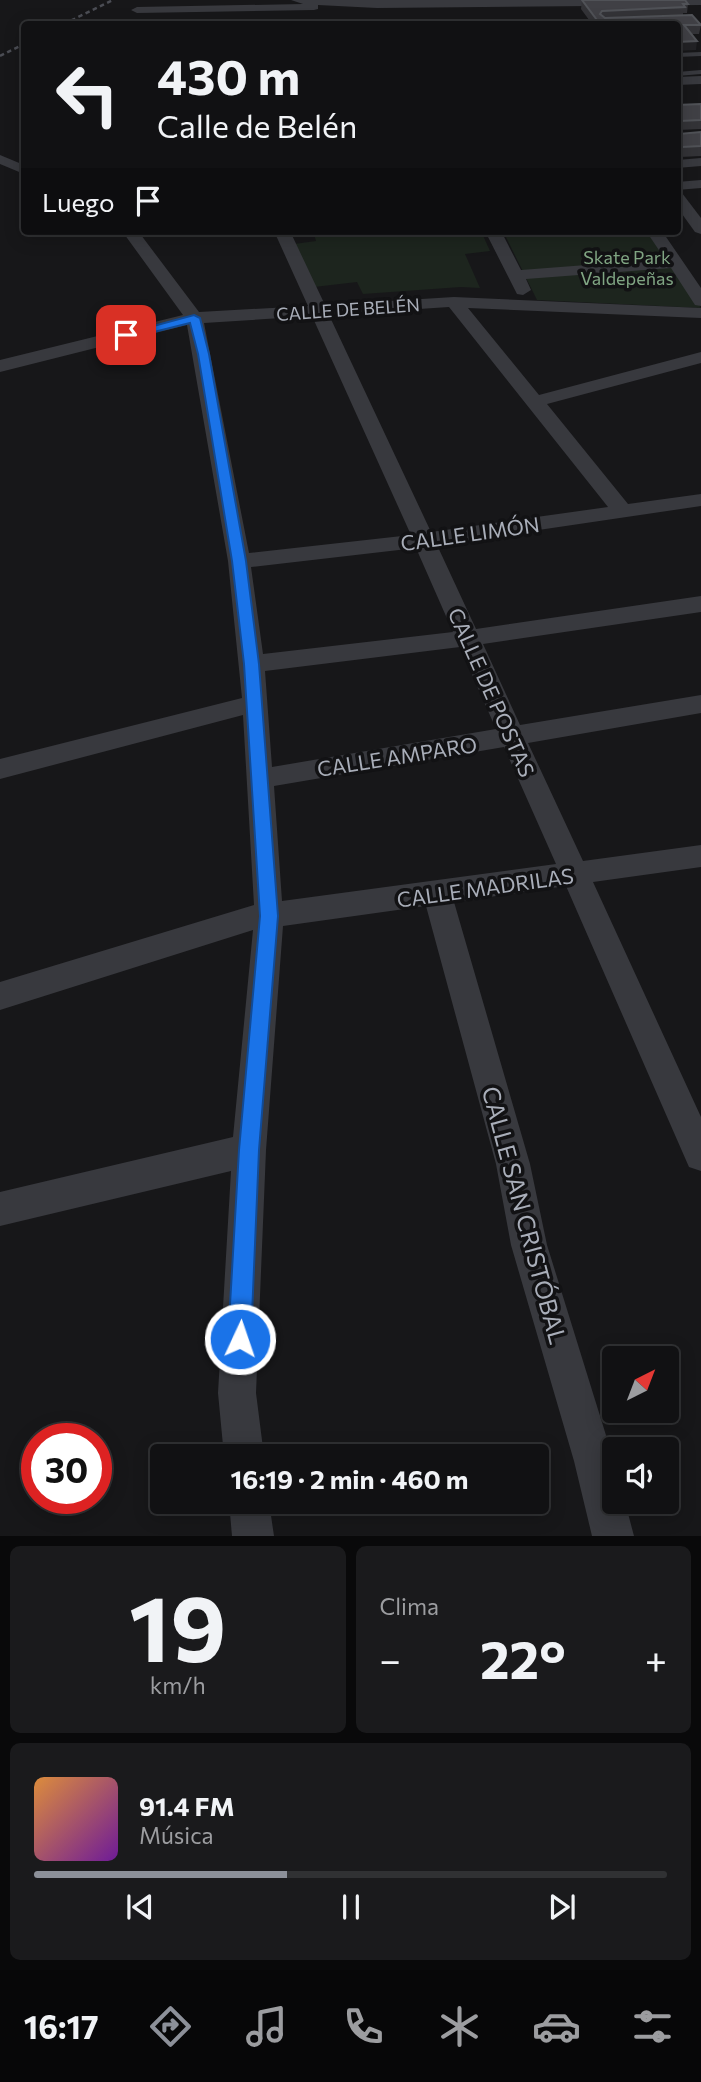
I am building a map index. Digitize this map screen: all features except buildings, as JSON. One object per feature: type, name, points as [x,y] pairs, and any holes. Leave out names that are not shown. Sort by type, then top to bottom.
[{"type":"street","points":[[130,21],[131,16],[150,0]]},
{"type":"street","points":[[297,0],[482,0]]},
{"type":"street","points":[[137,10],[314,7],[332,1],[379,11],[701,2]]},
{"type":"street","points":[[681,81],[701,79]]},
{"type":"street","points":[[0,159],[21,169]]},
{"type":"street","points":[[681,164],[701,162]]},
{"type":"street","points":[[681,186],[701,184]]},
{"type":"street","points":[[681,202],[693,221]]},
{"type":"street","points":[[133,235],[194,318],[204,354],[239,561],[252,664],[269,916],[249,1150],[237,1393],[243,1444]]},
{"type":"street","name":"CALLE DE POSTAS","points":[[284,235],[701,1155]]},
{"type":"street","points":[[495,235],[531,304]]},
{"type":"street","points":[[657,235],[701,301]]},
{"type":"street","points":[[515,275],[678,265],[701,267]]},
{"type":"street","points":[[454,302],[622,512]]},
{"type":"street","name":"CALLE DE BELÉN","points":[[0,366],[194,318],[454,302],[701,313]]},
{"type":"street","points":[[534,402],[701,357]]},
{"type":"street","name":"CALLE LIMÓN","points":[[239,561],[424,540],[701,500]]},
{"type":"street","points":[[252,664],[468,638],[701,604]]},
{"type":"street","points":[[0,769],[253,704]]},
{"type":"street","name":"CALLE AMPARO","points":[[258,779],[701,704]]},
{"type":"street","name":"CALLE MADRILAS","points":[[0,996],[251,918],[701,856]]},
{"type":"street","name":"CALLE SAN CRISTÓBAL","points":[[437,893],[513,1164],[529,1245],[613,1536]]},
{"type":"street","points":[[0,1209],[249,1150]]},
{"type":"street","points":[[250,1514],[253,1536]]},
{"type":"lane","points":[[681,57],[701,57]]},
{"type":"lane","points":[[681,68],[701,70]]},
{"type":"lane","points":[[681,73],[701,70]]},
{"type":"green space","points":[[314,235],[483,235],[490,251],[465,254],[480,288],[363,294],[357,282],[314,287],[294,244],[316,241]]},
{"type":"green space","name":"Skate Park Valdepeñas","points":[[505,235],[650,235],[701,308],[537,300]]},
{"type":"railway","points":[[70,21],[113,0]]},
{"type":"railway","points":[[0,56],[21,46]]},
{"type":"route","points":[[126,335],[194,318],[204,354],[239,561],[252,664],[254,734],[269,916],[249,1150],[240,1339]]}]
